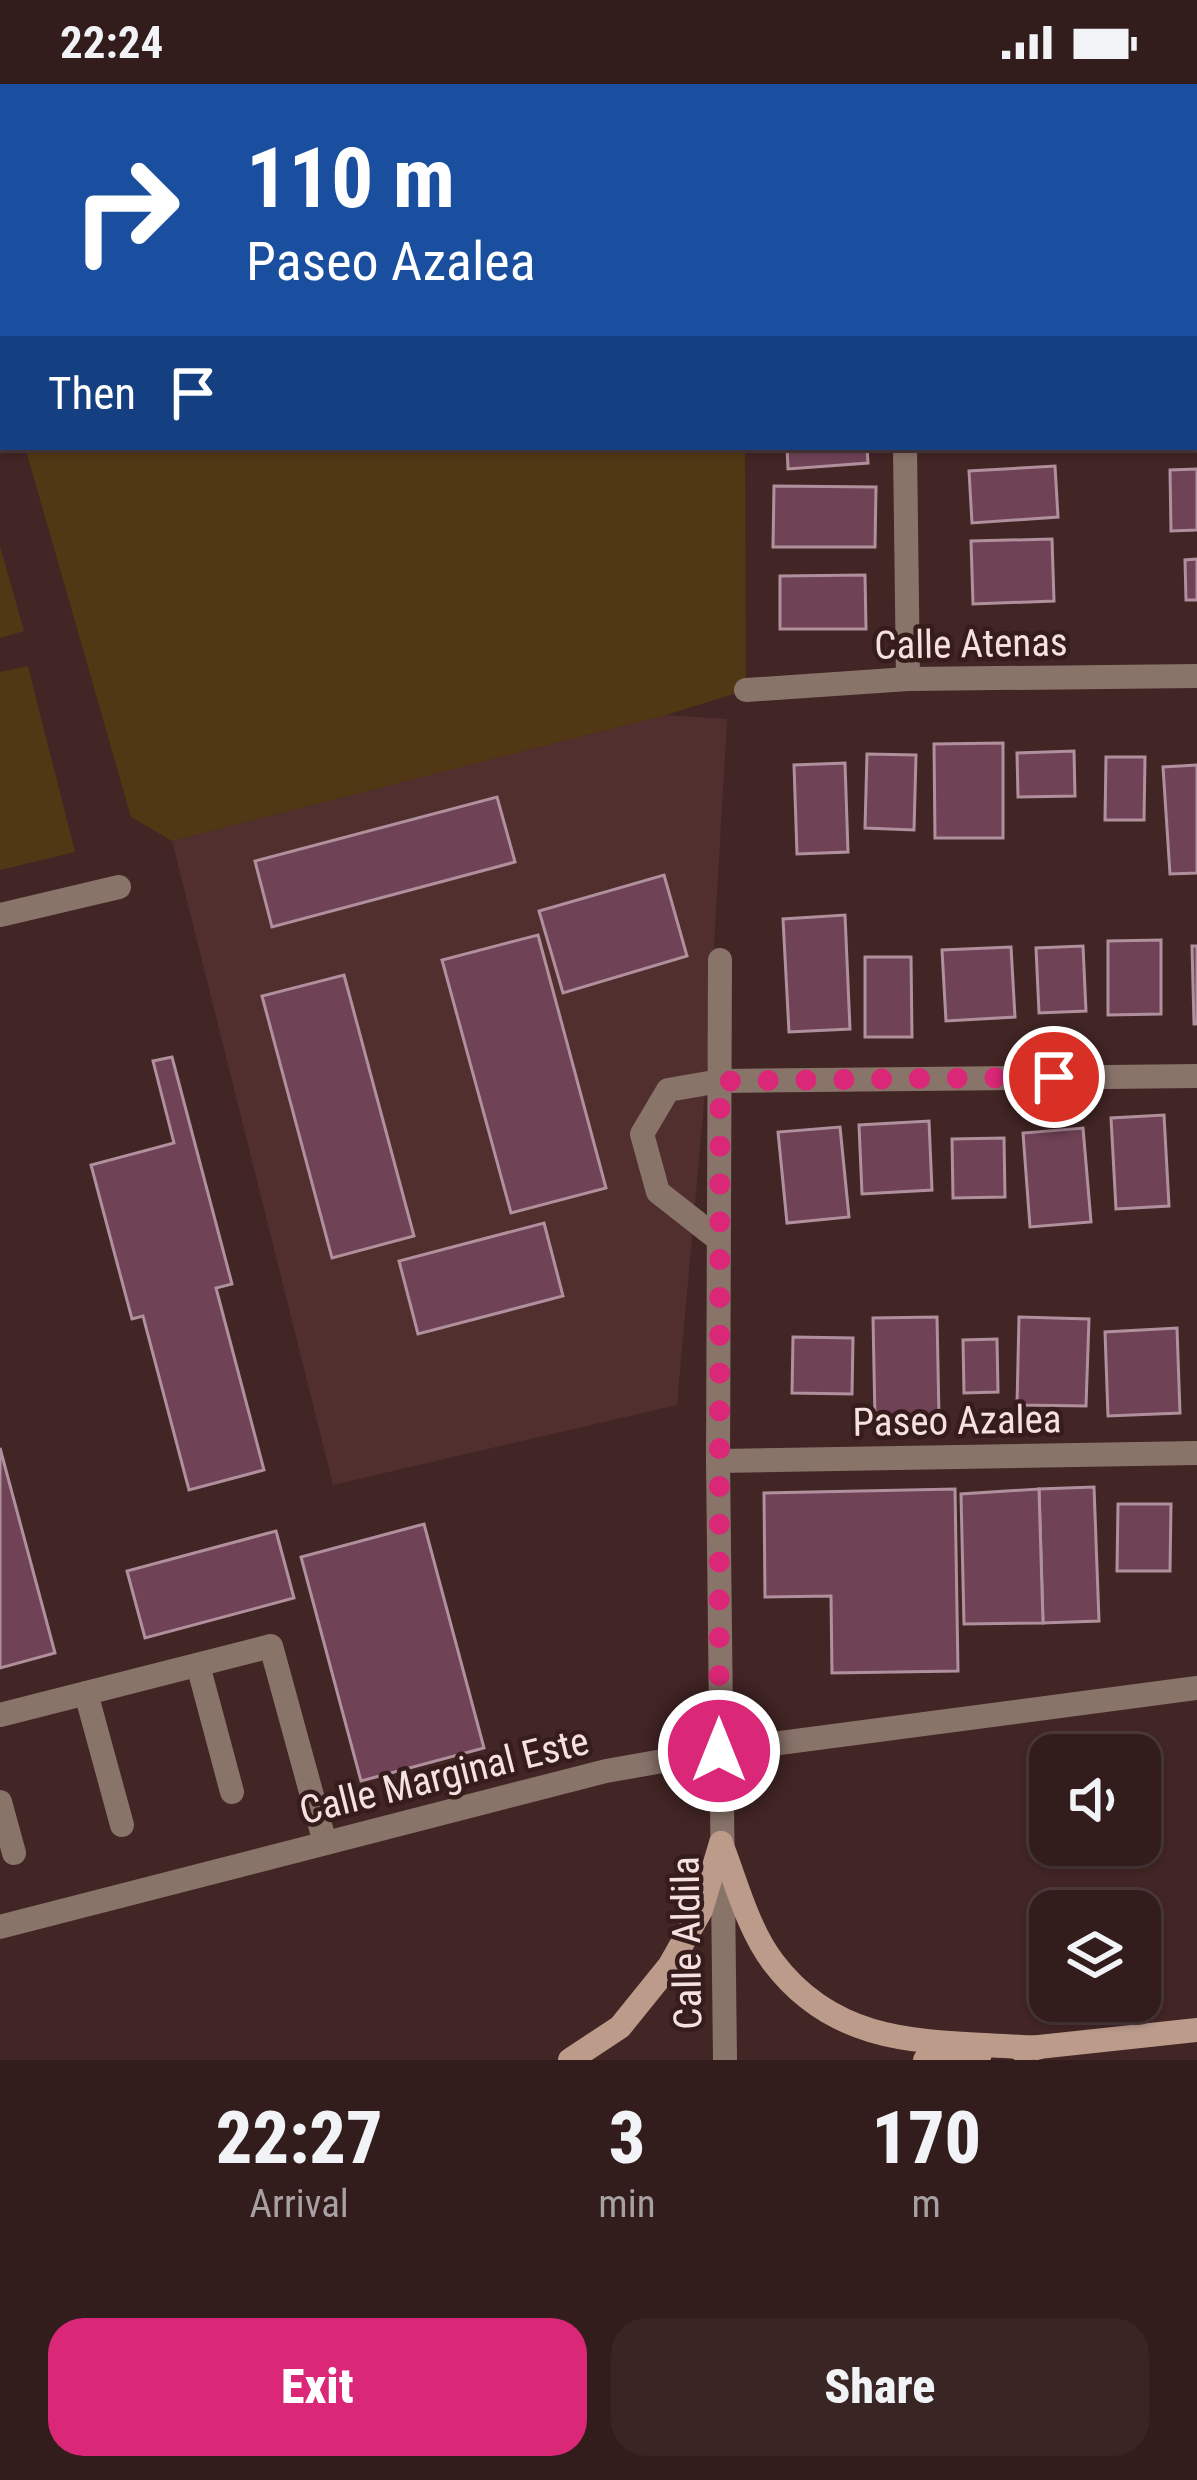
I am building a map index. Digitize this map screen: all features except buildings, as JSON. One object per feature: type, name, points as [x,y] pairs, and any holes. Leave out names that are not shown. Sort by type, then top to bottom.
[{"type":"main road","points":[[721,1843],[772,1961],[818,2009],[876,2035],[1037,2048]]},
{"type":"main road","points":[[570,2060],[620,2027],[670,1965],[701,1910],[721,1843]]},
{"type":"main road","points":[[925,2060],[1197,2030]]},
{"type":"street","points":[[905,450],[908,679]]},
{"type":"street","name":"Calle Atenas","points":[[746,690],[908,679],[1197,676]]},
{"type":"street","points":[[0,915],[119,887]]},
{"type":"street","name":"Calle Aldila","points":[[720,961],[719,1751],[725,2060]]},
{"type":"street","points":[[718,1239],[658,1192],[642,1134],[668,1090],[720,1081],[1197,1076]]},
{"type":"street","name":"Paseo Azalea","points":[[718,1461],[1197,1454]]},
{"type":"street","points":[[0,1715],[272,1646],[325,1843]]},
{"type":"street","points":[[198,1665],[232,1792]]},
{"type":"street","name":"Calle Marginal Este","points":[[0,1927],[607,1772],[719,1751],[1197,1688]]},
{"type":"street","points":[[86,1694],[122,1825]]},
{"type":"street","points":[[0,1802],[14,1852]]},
{"type":"shaded area","points":[[26,450],[745,450],[746,690],[666,715],[172,841],[131,817]]},
{"type":"shaded area","points":[[0,546],[24,631],[0,638]]},
{"type":"shaded area","points":[[28,666],[75,852],[0,870],[0,672]]},
{"type":"shaded area","points":[[666,715],[727,719],[707,1070],[677,1405],[333,1485],[172,841]]},
{"type":"route","points":[[719,1751],[720,1081],[1054,1077]]}]
